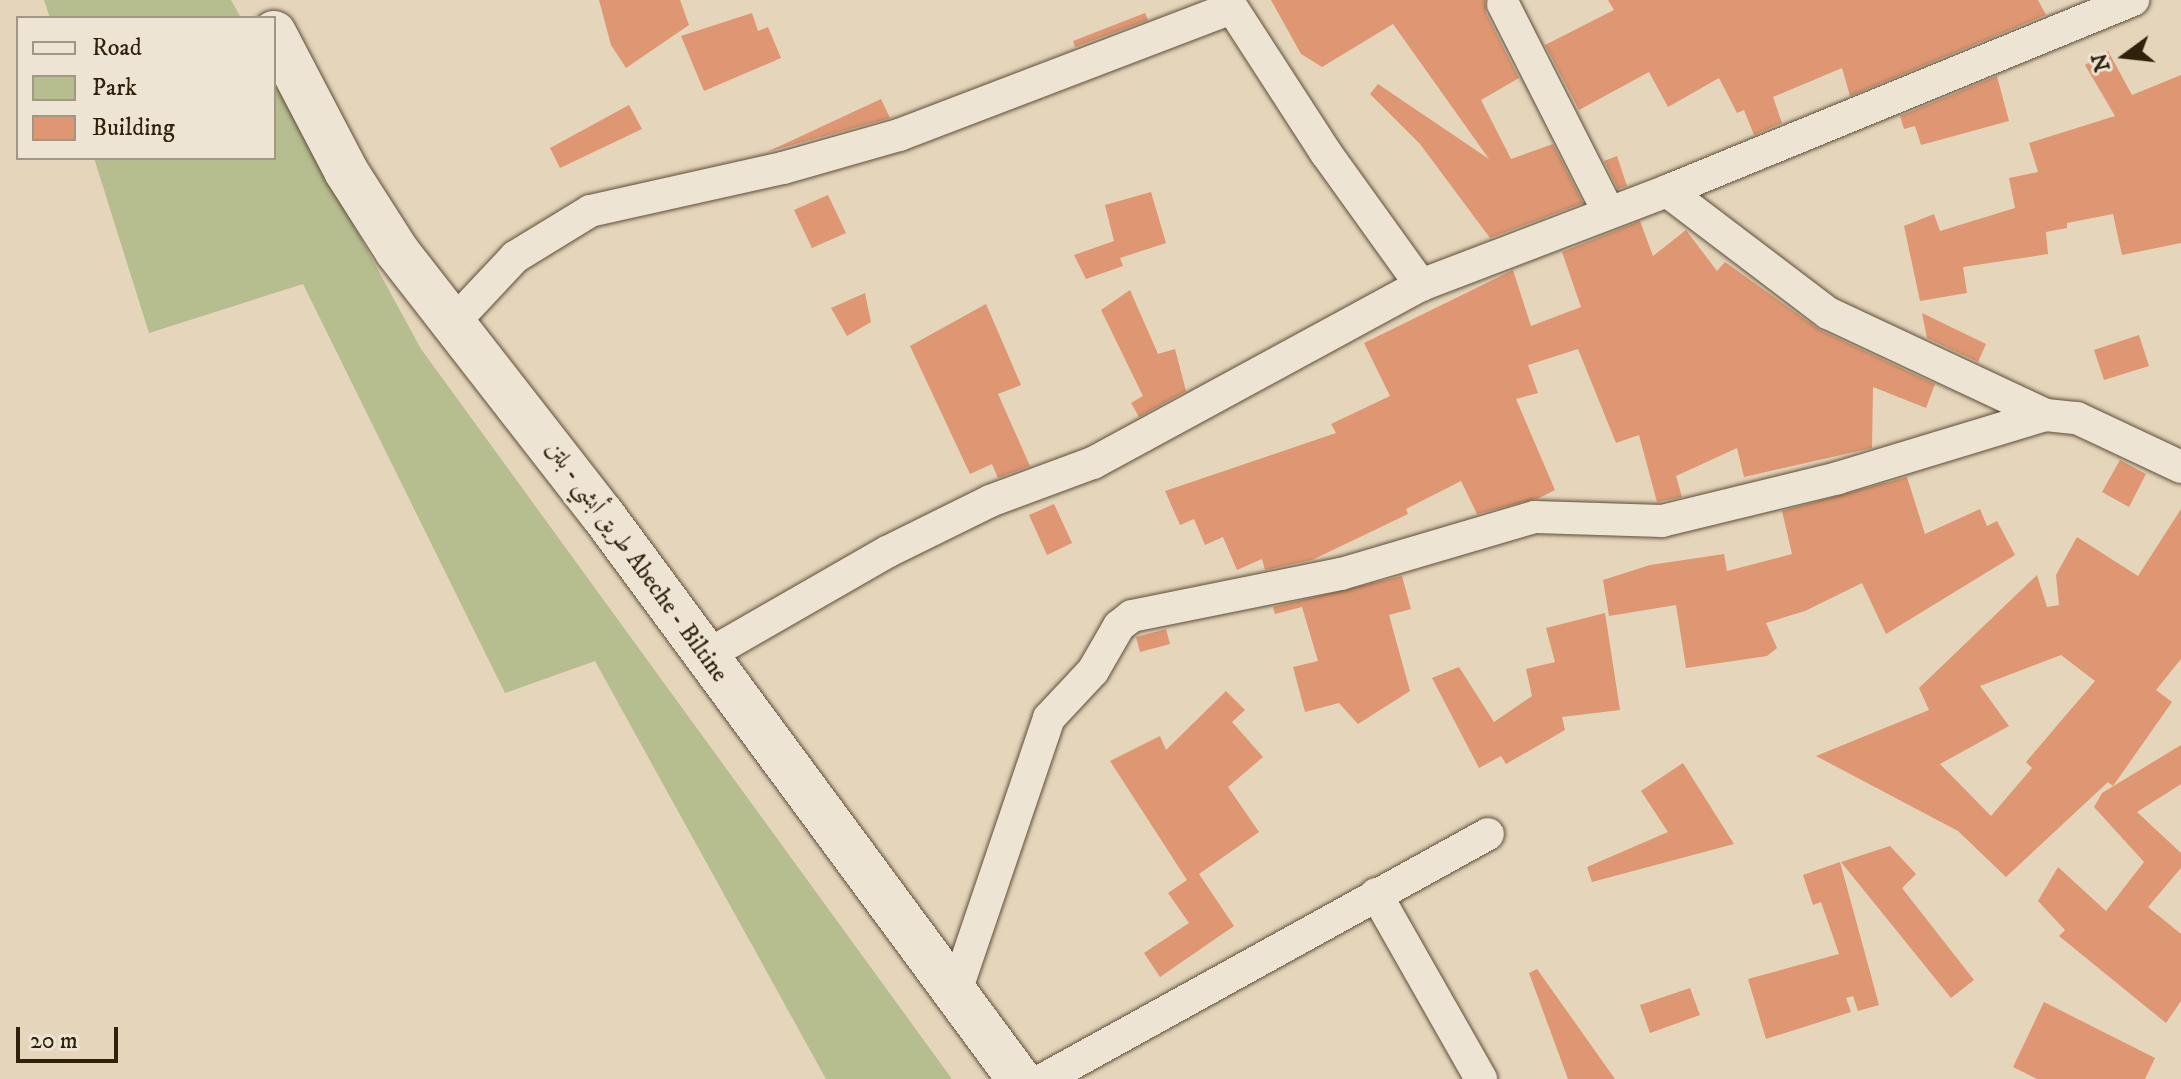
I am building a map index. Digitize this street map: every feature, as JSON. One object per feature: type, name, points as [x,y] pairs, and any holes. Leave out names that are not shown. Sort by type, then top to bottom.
[{"type":"main road","name":"طريق أبشي - بلتن Abeche - Biltine","points":[[276,37],[346,171],[397,251],[455,321],[706,656],[954,997],[1019,1079]]},
{"type":"street","points":[[706,656],[887,552],[990,501],[1093,463],[1421,285],[1667,191],[2133,0]]},
{"type":"street","points":[[1507,1],[1608,211]]},
{"type":"street","points":[[455,321],[515,257],[590,211],[783,168],[899,135],[1230,4],[1326,153],[1421,285]]},
{"type":"street","points":[[1667,191],[1828,313],[2046,415],[2077,418],[2181,467]]},
{"type":"street","points":[[954,997],[1049,718],[1093,671],[1119,626],[1132,616],[1341,574],[1535,517],[1662,521],[1838,478],[2046,415]]},
{"type":"street","points":[[1044,1079],[1488,834]]},
{"type":"street","points":[[1376,894],[1481,1079]]},
{"type":"green space","points":[[44,0],[231,0],[240,16],[49,16]]},
{"type":"green space","points":[[276,83],[421,349],[952,1079],[826,1079],[595,661],[505,693],[303,284],[149,333],[95,160],[276,160]]},
{"type":"building","points":[[599,0],[680,0],[689,25],[626,68],[611,45]]},
{"type":"building","points":[[1271,0],[1485,0],[1486,13],[1519,78],[1481,100],[1511,159],[1553,144],[1583,203],[1490,238],[1420,144],[1370,94],[1378,84],[1489,159],[1393,24],[1322,67],[1301,54]]},
{"type":"building","points":[[1608,0],[2038,0],[2046,15],[1850,96],[1842,68],[1773,97],[1782,123],[1754,135],[1744,110],[1737,113],[1719,78],[1668,107],[1649,72],[1579,110],[1545,45],[1614,10]]},
{"type":"building","points":[[752,13],[758,31],[768,27],[781,58],[704,91],[681,36]]},
{"type":"building","points":[[1145,13],[1148,20],[1075,47],[1073,41]]},
{"type":"building","points":[[2108,51],[2132,95],[2181,75],[2181,243],[2122,255],[2113,214],[2067,223],[2067,228],[2046,232],[2048,254],[1963,267],[1967,293],[1920,301],[1904,226],[1934,214],[1940,231],[2015,208],[2009,178],[2038,172],[2029,143],[2115,116],[2085,65]]},
{"type":"building","points":[[1997,76],[2009,121],[1921,145],[1915,126],[1904,129],[1900,116]]},
{"type":"building","points":[[881,99],[890,118],[767,152]]},
{"type":"building","points":[[629,105],[642,129],[560,168],[550,148]]},
{"type":"building","points":[[1617,156],[1627,186],[1618,189],[1604,161]]},
{"type":"building","points":[[1151,192],[1166,243],[1120,258],[1123,266],[1086,279],[1074,255],[1114,241],[1105,205]]},
{"type":"building","points":[[828,195],[846,233],[812,248],[794,210]]},
{"type":"building","points":[[1640,221],[1653,256],[1686,230],[1717,271],[1725,262],[1820,330],[1935,384],[1926,408],[1873,387],[1872,448],[1744,477],[1737,448],[1676,476],[1682,497],[1657,502],[1639,435],[1616,443],[1578,349],[1528,365],[1538,393],[1516,399],[1555,490],[1539,498],[1477,514],[1461,481],[1406,509],[1408,514],[1312,560],[1265,570],[1262,559],[1237,570],[1223,537],[1205,545],[1194,519],[1180,525],[1165,491],[1336,433],[1331,424],[1390,396],[1364,343],[1513,270],[1531,326],[1581,307],[1562,252]]},
{"type":"building","points":[[1130,290],[1158,354],[1175,349],[1186,391],[1139,417],[1131,403],[1143,396],[1101,310]]},
{"type":"building","points":[[865,293],[871,322],[847,336],[831,308]]},
{"type":"building","points":[[986,304],[1021,385],[998,394],[1030,466],[998,478],[992,464],[970,474],[910,346]]},
{"type":"building","points":[[1922,313],[1986,344],[1978,362],[1927,338]]},
{"type":"building","points":[[2139,335],[2149,366],[2104,380],[2094,350]]},
{"type":"building","points":[[2120,460],[2146,474],[2129,507],[2102,492]]},
{"type":"building","points":[[1907,477],[1925,534],[1980,509],[1987,526],[1997,521],[2015,555],[1886,634],[1862,583],[1805,611],[1766,623],[1777,648],[1767,656],[1686,668],[1676,605],[1609,616],[1603,580],[1650,565],[1724,554],[1727,571],[1792,554],[1782,511]]},
{"type":"building","points":[[1054,504],[1072,543],[1047,555],[1029,515]]},
{"type":"building","points":[[2181,509],[2181,659],[2156,690],[2172,702],[2113,786],[2108,782],[2006,877],[1958,831],[1816,756],[1929,710],[1919,688],[2037,575],[2047,607],[2059,605],[2056,575],[2077,537],[2138,576]],"holes":[[[2061,655],[2095,681],[2026,762],[2032,768],[1991,816],[1940,764],[2009,726],[1980,686]]]},
{"type":"building","points":[[1402,576],[1411,609],[1389,615],[1410,691],[1358,724],[1339,703],[1305,712],[1293,667],[1318,661],[1302,607],[1275,614],[1273,607]]},
{"type":"building","points":[[1605,613],[1620,710],[1562,717],[1565,730],[1506,764],[1501,756],[1479,768],[1432,678],[1459,667],[1494,722],[1532,696],[1526,669],[1555,662],[1546,628]]},
{"type":"building","points":[[1166,629],[1170,644],[1140,652],[1136,637]]},
{"type":"building","points":[[1226,691],[1245,710],[1232,722],[1263,757],[1228,787],[1259,832],[1199,874],[1234,926],[1160,977],[1144,953],[1189,923],[1168,893],[1187,880],[1110,761],[1160,736],[1166,750]]},
{"type":"building","points":[[2181,745],[2181,784],[2137,812],[2181,853],[2181,868],[2148,907],[2181,934],[2181,1001],[2166,1023],[2059,936],[2065,930],[2038,901],[2058,867],[2106,911],[2144,862],[2094,807],[2102,793]]},
{"type":"building","points":[[1683,763],[1734,844],[1592,882],[1587,867],[1668,832],[1641,791]]},
{"type":"building","points":[[1890,846],[1916,874],[1902,888],[1974,980],[1951,998],[1841,862]]},
{"type":"building","points":[[1840,862],[1879,1005],[1858,1011],[1853,996],[1846,998],[1851,1012],[1766,1039],[1748,979],[1839,954],[1821,902],[1813,905],[1803,875]]},
{"type":"building","points":[[1537,969],[1615,1079],[1568,1079],[1529,973]]},
{"type":"building","points":[[1690,988],[1700,1015],[1650,1033],[1640,1005]]},
{"type":"building","points":[[2044,1002],[2155,1058],[2145,1079],[2037,1079],[2013,1067]]}]
